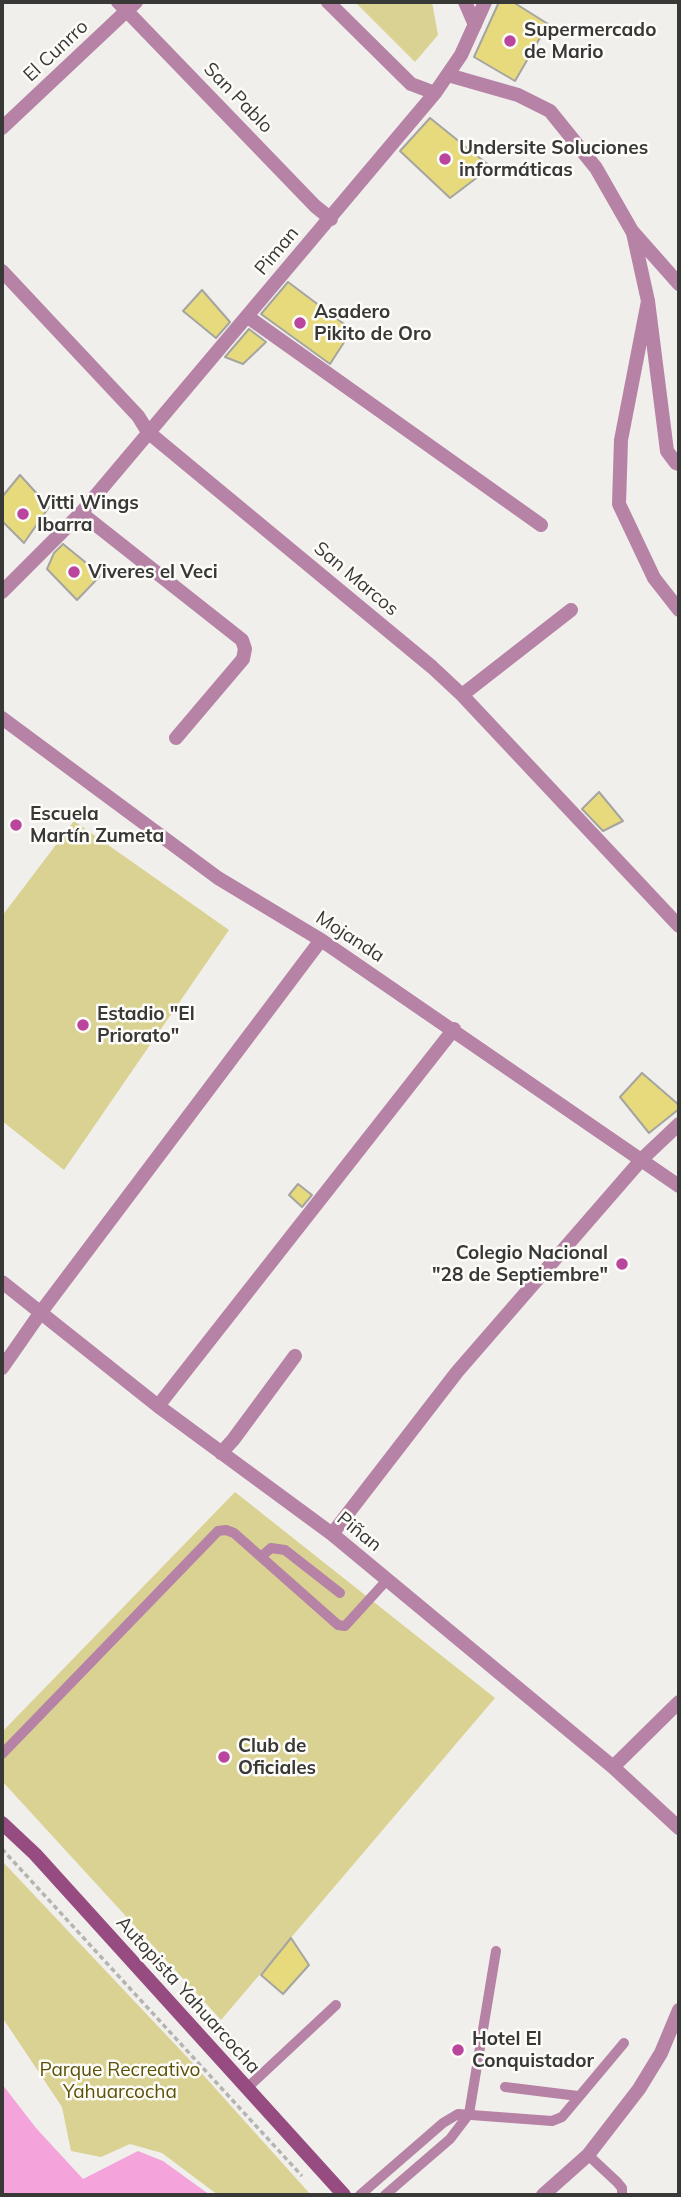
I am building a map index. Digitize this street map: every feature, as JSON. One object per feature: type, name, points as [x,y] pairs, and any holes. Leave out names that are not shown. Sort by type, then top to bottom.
[{"type":"street","points":[[328,2],[411,83],[435,93]]},
{"type":"street","points":[[465,2],[475,24]]},
{"type":"street","name":"Piman","points":[[2,592],[81,513],[435,93],[461,55],[485,2]]},
{"type":"street","name":"El Cunrro","points":[[2,128],[127,5]]},
{"type":"street","name":"San Pablo","points":[[127,5],[315,206],[331,219]]},
{"type":"street","points":[[448,75],[518,95],[550,111],[596,168],[632,232],[679,284]]},
{"type":"street","points":[[632,232],[648,301],[667,451],[679,464]]},
{"type":"street","name":"San Marcos","points":[[2,271],[138,416],[148,432],[432,667],[462,695],[679,926]]},
{"type":"street","points":[[648,301],[621,440],[619,503],[654,578],[679,610]]},
{"type":"street","points":[[248,317],[541,525]]},
{"type":"street","points":[[81,513],[242,640],[245,649],[243,659],[176,738]]},
{"type":"street","points":[[462,695],[571,610]]},
{"type":"street","name":"Mojanda","points":[[2,718],[218,878],[321,940],[679,1186]]},
{"type":"street","points":[[2,1368],[41,1312],[321,940]]},
{"type":"street","points":[[158,1406],[454,1029]]},
{"type":"street","points":[[332,1534],[457,1371],[642,1159],[679,1124]]},
{"type":"street","name":"Piñan","points":[[2,1282],[158,1406],[332,1534],[613,1767],[679,1828]]},
{"type":"street","points":[[221,1452],[233,1440],[295,1356]]},
{"type":"street","points":[[613,1767],[679,1702]]},
{"type":"street","name":"Autopista Yahuarcocha","points":[[2,1823],[35,1854],[344,2195]]},
{"type":"street","points":[[543,2195],[588,2155],[639,2089],[661,2053],[679,2010]]},
{"type":"lane","points":[[2,1754],[218,1531],[234,1533],[338,1625],[345,1626],[387,1580]]},
{"type":"lane","points":[[262,1556],[271,1548],[285,1550],[340,1593]]},
{"type":"lane","points":[[385,2195],[450,2139],[469,2114],[496,1951]]},
{"type":"lane","points":[[247,2088],[336,2005]]},
{"type":"lane","points":[[359,2195],[443,2123],[458,2114],[552,2121],[562,2117],[624,2043]]},
{"type":"lane","points":[[505,2087],[578,2096]]},
{"type":"lane","points":[[588,2155],[624,2193]]},
{"type":"path","points":[[2,1849],[311,2185]]},
{"type":"green space","points":[[355,2],[432,2],[438,35],[415,62]]},
{"type":"green space","name":"Estadio \"El Priorato\"","points":[[74,821],[229,930],[64,1170],[2,1121],[2,916]]},
{"type":"green space","name":"Club de Oficiales","points":[[235,1492],[495,1698],[221,2020],[2,1781],[2,1732]]},
{"type":"green space","name":"Parque Recreativo Yahuarcocha","points":[[2,1861],[188,2058],[311,2195],[218,2195],[162,2153],[130,2144],[101,2157],[71,2151],[62,2107],[2,2017]]},
{"type":"shaded area","points":[[2,2084],[36,2128],[83,2179],[138,2151],[163,2161],[210,2195],[2,2195]]},
{"type":"building","name":"Supermercado de Mario","points":[[499,2],[513,2],[548,24],[515,81],[474,57]]},
{"type":"building","name":"Undersite Soluciones informáticas","points":[[430,118],[491,167],[450,198],[400,151]]},
{"type":"building","name":"Asadero Pikito de Oro","points":[[288,282],[352,330],[330,364],[261,314]]},
{"type":"building","points":[[202,290],[230,322],[216,338],[183,311]]},
{"type":"building","points":[[249,329],[266,342],[243,364],[225,357]]},
{"type":"building","name":"Vitti Wings Ibarra","points":[[20,475],[49,507],[24,543],[2,521],[2,497]]},
{"type":"building","name":"Viveres el Veci","points":[[63,544],[101,575],[77,600],[47,569],[54,553]]},
{"type":"building","points":[[599,792],[623,821],[603,831],[582,809]]},
{"type":"building","points":[[642,1073],[679,1105],[679,1109],[649,1133],[620,1097]]},
{"type":"building","points":[[298,1184],[312,1195],[302,1207],[289,1195]]},
{"type":"building","points":[[291,1938],[309,1965],[283,1994],[261,1975]]},
{"type":"place","name":"Supermercado de Mario","points":[[510,41]]},
{"type":"place","name":"Undersite Soluciones informáticas","points":[[445,159]]},
{"type":"place","name":"Asadero Pikito de Oro","points":[[300,323]]},
{"type":"place","name":"Vitti Wings Ibarra","points":[[23,514]]},
{"type":"place","name":"Viveres el Veci","points":[[74,572]]},
{"type":"place","name":"Escuela Martín Zumeta","points":[[16,825]]},
{"type":"place","name":"Estadio \"El Priorato\"","points":[[83,1025]]},
{"type":"place","name":"Colegio Nacional \"28 de Septiembre\"","points":[[622,1264]]},
{"type":"place","name":"Club de Oficiales","points":[[224,1757]]},
{"type":"place","name":"Hotel El Conquistador","points":[[458,2050]]}]
